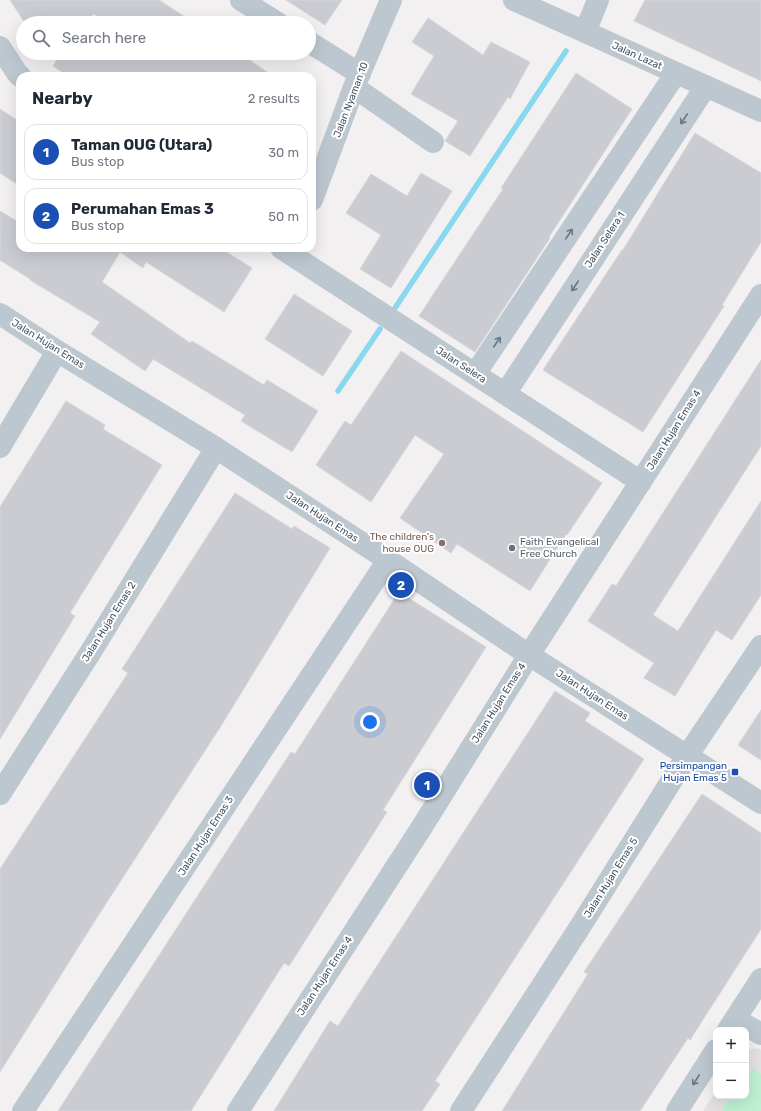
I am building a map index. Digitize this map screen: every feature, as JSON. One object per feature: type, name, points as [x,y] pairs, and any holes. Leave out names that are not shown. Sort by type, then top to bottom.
[{"type":"street","points":[[241,0],[267,16]]},
{"type":"street","name":"Jalan Nyaman 10","points":[[316,189],[357,81],[391,0]]},
{"type":"street","name":"Jalan Lazat","points":[[514,0],[761,111]]},
{"type":"street","points":[[585,32],[598,0]]},
{"type":"street","points":[[0,48],[16,72]]},
{"type":"street","points":[[316,48],[433,142]]},
{"type":"street","points":[[475,374],[676,73]]},
{"type":"street","name":"Jalan Selera 1","points":[[505,394],[706,86]]},
{"type":"street","name":"Jalan Selera","points":[[291,252],[641,482]]},
{"type":"street","name":"Jalan Hujan Emas 4","points":[[238,1111],[416,836],[529,655],[761,295]]},
{"type":"street","name":"Jalan Hujan Emas","points":[[0,314],[57,351],[216,448],[388,560],[529,655],[761,803]]},
{"type":"street","points":[[0,447],[57,351]]},
{"type":"street","name":"Jalan Hujan Emas 2","points":[[0,794],[90,653],[216,448]]},
{"type":"street","name":"Jalan Hujan Emas 3","points":[[24,1111],[388,560]]},
{"type":"street","name":"Jalan Hujan Emas 5","points":[[461,1111],[571,942],[687,756],[761,646]]},
{"type":"street","points":[[761,979],[732,1025],[761,1034]]},
{"type":"street","points":[[677,1111],[713,1055]]},
{"type":"shaded area","points":[[758,1048],[761,1050],[761,1111],[703,1111],[713,1096],[713,1099],[749,1099],[749,1050]]},
{"type":"green space","points":[[753,1069],[761,1074],[761,1111],[721,1111],[730,1099],[749,1099],[749,1074]]},
{"type":"building","points":[[10,0],[159,0],[183,16],[97,16],[94,14],[91,16],[20,16]]},
{"type":"building","points":[[286,0],[342,0],[325,25],[316,19],[316,16],[311,16]]},
{"type":"building","points":[[645,0],[761,0],[761,81],[634,21]]},
{"type":"building","points":[[428,18],[483,55],[491,42],[530,62],[510,99],[508,97],[470,156],[445,141],[458,121],[411,94],[434,56],[412,42]]},
{"type":"building","points":[[57,60],[249,60],[267,72],[62,72],[53,66]]},
{"type":"building","points":[[576,73],[632,109],[475,352],[419,316],[503,189],[501,188]]},
{"type":"building","points":[[0,109],[16,119],[16,183],[0,173]]},
{"type":"building","points":[[695,133],[761,173],[761,242],[722,305],[724,306],[643,432],[543,370],[623,250]]},
{"type":"building","points":[[421,173],[452,191],[391,288],[360,269],[381,235],[346,213],[371,174],[407,196]]},
{"type":"building","points":[[0,211],[16,221],[16,252],[120,252],[102,282],[190,343],[192,341],[264,385],[267,380],[318,411],[292,452],[241,421],[245,415],[153,359],[145,371],[91,334],[100,322],[0,260]]},
{"type":"building","points":[[120,252],[226,252],[252,268],[224,312],[146,262],[143,268]]},
{"type":"building","points":[[294,294],[352,331],[323,376],[265,339]]},
{"type":"building","points":[[401,351],[602,483],[567,535],[566,534],[530,591],[457,544],[451,553],[400,518],[444,454],[415,435],[371,502],[316,465],[345,421],[351,425]]},
{"type":"building","points":[[761,360],[761,446],[653,615],[678,631],[761,501],[761,595],[732,640],[716,630],[675,696],[644,678],[654,663],[588,621],[612,584],[616,586]]},
{"type":"building","points":[[66,401],[105,425],[103,429],[162,465],[70,613],[75,616],[0,739],[0,507]]},
{"type":"building","points":[[235,493],[292,529],[294,526],[330,548],[219,729],[96,919],[0,1072],[0,869],[128,673],[122,669]]},
{"type":"building","points":[[399,592],[486,647],[383,810],[387,812],[289,966],[284,963],[191,1111],[58,1111],[291,752],[295,754]]},
{"type":"building","points":[[555,691],[590,713],[585,721],[644,759],[435,1081],[440,1084],[422,1111],[274,1111],[330,1021],[338,1026]]},
{"type":"building","points":[[761,710],[761,760],[738,745]]},
{"type":"building","points":[[702,794],[761,833],[761,929],[690,1040],[688,1038],[640,1111],[502,1111],[588,974],[584,972]]},
{"type":"waterway","points":[[395,308],[566,51]]},
{"type":"waterway","points":[[338,391],[380,329]]},
{"type":"place","name":"The children's house OUG","points":[[442,543]]},
{"type":"place","name":"Faith Evangelical Free Church","points":[[512,548]]},
{"type":"place","name":"Perumahan Emas 3","points":[[401,585]]},
{"type":"place","name":"Persimpangan Hujan Emas 5","points":[[735,772]]},
{"type":"place","name":"Taman OUG (Utara)","points":[[427,785]]}]
